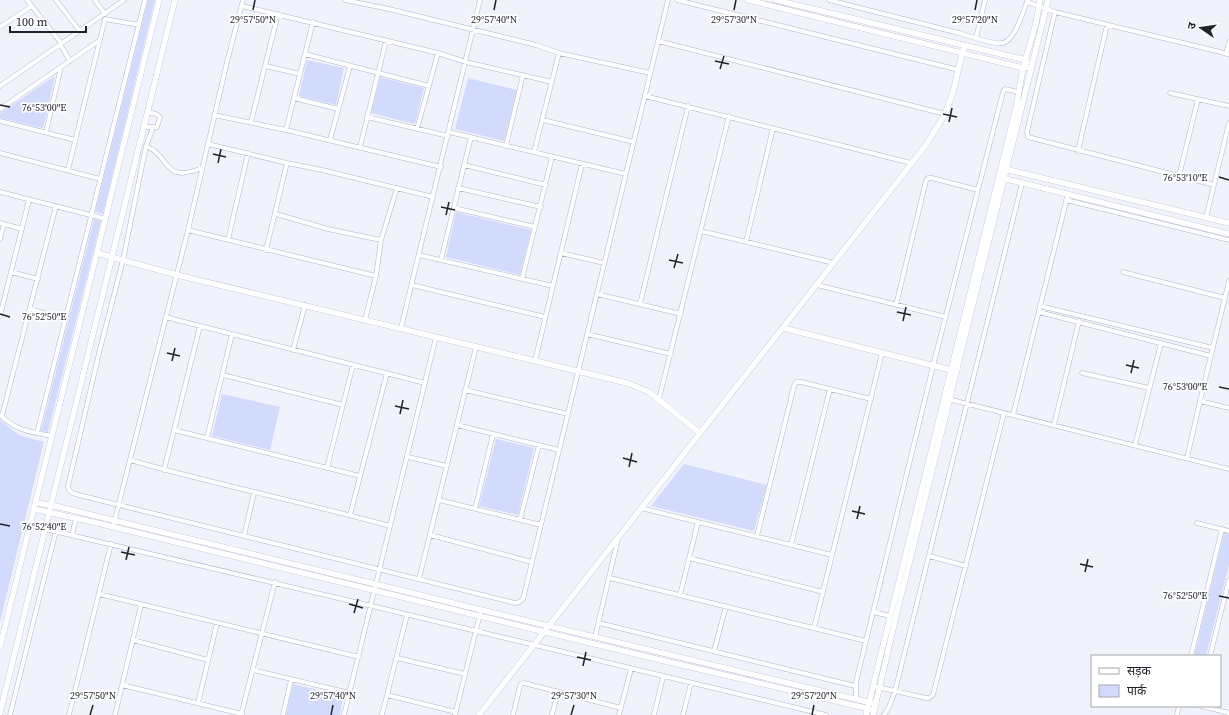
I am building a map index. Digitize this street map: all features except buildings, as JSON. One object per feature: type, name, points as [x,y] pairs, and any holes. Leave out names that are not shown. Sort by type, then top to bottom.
[{"type":"street","points":[[27,0],[60,44],[70,61]]},
{"type":"street","points":[[56,0],[79,30]]},
{"type":"street","points":[[68,170],[105,19],[105,13],[95,0]]},
{"type":"street","points":[[0,86],[124,0]]},
{"type":"street","points":[[37,433],[145,1],[140,0]]},
{"type":"street","points":[[0,647],[159,0]]},
{"type":"street","points":[[0,713],[175,0]]},
{"type":"street","points":[[114,524],[188,230],[214,115],[243,0]]},
{"type":"street","points":[[345,0],[389,9],[536,45],[559,53],[650,73]]},
{"type":"street","points":[[401,328],[449,134],[480,0]]},
{"type":"street","points":[[148,112],[156,114],[160,117],[157,127],[153,128],[146,146],[123,260],[100,349],[68,486],[71,492],[515,603],[523,599],[668,0]]},
{"type":"street","points":[[677,0],[958,70]]},
{"type":"street","points":[[748,0],[1023,68],[1031,66]]},
{"type":"street","points":[[776,0],[796,2],[964,46],[1026,60],[1031,66]]},
{"type":"street","points":[[828,0],[976,38],[1003,43],[1008,41],[1018,26],[1027,1],[1055,12],[1228,54],[1229,42]]},
{"type":"street","points":[[976,38],[986,0]]},
{"type":"street","points":[[873,713],[947,399],[951,370],[1040,0]]},
{"type":"street","points":[[866,713],[1007,170],[1048,0]]},
{"type":"street","points":[[793,11],[796,2]]},
{"type":"street","points":[[0,27],[32,6]]},
{"type":"street","points":[[242,6],[313,22],[438,53],[466,62],[552,82]]},
{"type":"street","points":[[1055,12],[1027,135],[1030,139],[1214,185]]},
{"type":"street","points":[[251,122],[278,14]]},
{"type":"street","points":[[105,19],[139,26]]},
{"type":"street","points":[[286,130],[313,22]]},
{"type":"street","points":[[1078,151],[1107,25]]},
{"type":"street","points":[[0,109],[100,40]]},
{"type":"street","points":[[360,147],[386,41]]},
{"type":"street","points":[[658,41],[945,114]]},
{"type":"street","points":[[479,715],[926,145],[945,114],[953,92],[964,46]]},
{"type":"street","points":[[417,128],[438,53]]},
{"type":"street","points":[[534,152],[559,53]]},
{"type":"street","points":[[305,54],[429,86]]},
{"type":"street","points":[[266,66],[300,74]]},
{"type":"street","points":[[330,140],[350,66]]},
{"type":"street","points":[[46,132],[61,67]]},
{"type":"street","points":[[506,146],[523,75]]},
{"type":"street","points":[[856,699],[855,686],[933,366],[1003,92],[1005,89],[1019,92]]},
{"type":"street","points":[[1170,93],[1229,106]]},
{"type":"street","points":[[645,96],[911,163]]},
{"type":"street","points":[[294,98],[338,109]]},
{"type":"street","points":[[1179,176],[1198,99]]},
{"type":"street","points":[[640,304],[688,106]]},
{"type":"street","points":[[214,115],[330,140],[441,167]]},
{"type":"street","points":[[659,399],[729,116]]},
{"type":"street","points":[[368,117],[417,128],[471,137],[626,174]]},
{"type":"street","points":[[543,120],[634,142]]},
{"type":"street","points":[[0,121],[76,140]]},
{"type":"street","points":[[1206,218],[1229,123]]},
{"type":"street","points":[[144,127],[153,128]]},
{"type":"street","points":[[746,242],[773,128]]},
{"type":"street","points":[[441,260],[471,137]]},
{"type":"street","points":[[208,144],[322,170],[433,198]]},
{"type":"street","points":[[146,146],[153,149],[174,172],[186,173],[202,168]]},
{"type":"street","points":[[0,152],[100,179]]},
{"type":"street","points":[[228,240],[248,153]]},
{"type":"street","points":[[522,279],[541,207],[552,157]]},
{"type":"street","points":[[266,250],[276,214],[287,163]]},
{"type":"street","points":[[535,361],[582,164]]},
{"type":"street","points":[[464,165],[546,185]]},
{"type":"street","points":[[1000,168],[1229,223]]},
{"type":"street","points":[[998,177],[1229,240]]},
{"type":"street","points":[[896,305],[926,181],[928,178],[978,190]]},
{"type":"street","points":[[884,715],[889,707],[895,691],[1022,183]]},
{"type":"street","points":[[365,320],[376,276],[381,240],[396,188]]},
{"type":"street","points":[[458,188],[541,207]]},
{"type":"street","points":[[0,192],[106,219]]},
{"type":"street","points":[[1013,415],[1067,197]]},
{"type":"street","points":[[0,316],[2,299],[11,272],[29,200]]},
{"type":"street","points":[[1131,213],[1134,200]]},
{"type":"street","points":[[52,436],[19,429],[1,415],[56,206]]},
{"type":"street","points":[[454,208],[535,227]]},
{"type":"street","points":[[1131,213],[1229,234]]},
{"type":"street","points":[[276,214],[328,229],[381,240]]},
{"type":"street","points":[[0,239],[2,224],[22,229]]},
{"type":"street","points":[[188,230],[376,276]]},
{"type":"street","points":[[701,231],[834,263]]},
{"type":"street","points":[[98,253],[176,274],[639,387],[659,399],[700,433]]},
{"type":"street","points":[[561,253],[604,264]]},
{"type":"street","points":[[419,255],[553,286]]},
{"type":"street","points":[[11,272],[38,279]]},
{"type":"street","points":[[1123,272],[1225,298]]},
{"type":"street","points":[[1187,458],[1229,280]]},
{"type":"street","points":[[412,285],[545,317]]},
{"type":"street","points":[[817,285],[946,317]]},
{"type":"street","points":[[597,294],[681,314]]},
{"type":"street","points":[[293,350],[305,305]]},
{"type":"street","points":[[1040,306],[1213,348]]},
{"type":"street","points":[[30,309],[65,319]]},
{"type":"street","points":[[1039,312],[1211,356]]},
{"type":"street","points":[[1054,425],[1080,316]]},
{"type":"street","points":[[165,317],[425,383]]},
{"type":"street","points":[[164,470],[200,326]]},
{"type":"street","points":[[783,328],[951,370]]},
{"type":"street","points":[[207,438],[232,334]]},
{"type":"street","points":[[587,334],[671,354]]},
{"type":"street","points":[[344,715],[372,606],[436,337]]},
{"type":"street","points":[[1135,445],[1161,343]]},
{"type":"street","points":[[420,579],[476,346]]},
{"type":"street","points":[[814,628],[882,353]]},
{"type":"street","points":[[327,468],[353,365]]},
{"type":"street","points":[[350,515],[387,373]]},
{"type":"street","points":[[1082,373],[1149,388]]},
{"type":"street","points":[[222,375],[343,405]]},
{"type":"street","points":[[757,536],[796,382],[871,399]]},
{"type":"street","points":[[791,545],[830,389]]},
{"type":"street","points":[[465,390],[568,414]]},
{"type":"street","points":[[947,399],[1229,469]]},
{"type":"street","points":[[1200,401],[1229,408]]},
{"type":"street","points":[[873,686],[926,698],[933,695],[1004,413]]},
{"type":"street","points":[[457,425],[559,450]]},
{"type":"street","points":[[174,430],[360,476]]},
{"type":"street","points":[[475,509],[493,434]]},
{"type":"street","points":[[520,520],[539,445]]},
{"type":"street","points":[[408,457],[447,466]]},
{"type":"street","points":[[130,460],[254,493],[350,515],[390,526]]},
{"type":"street","points":[[244,536],[254,493]]},
{"type":"street","points":[[439,500],[541,525]]},
{"type":"street","points":[[35,506],[51,505],[114,524],[480,613],[544,631],[585,638],[595,637],[876,704]]},
{"type":"street","points":[[35,506],[49,512],[114,524]]},
{"type":"street","points":[[641,508],[832,555]]},
{"type":"street","points":[[72,535],[76,518]]},
{"type":"street","points":[[680,595],[698,522]]},
{"type":"street","points":[[1197,522],[1229,531]]},
{"type":"street","points":[[45,529],[275,582],[663,677],[826,715]]},
{"type":"street","points":[[1191,655],[1222,529]]},
{"type":"street","points":[[10,715],[56,531]]},
{"type":"street","points":[[430,535],[532,562]]},
{"type":"street","points":[[595,637],[619,536]]},
{"type":"street","points":[[69,715],[111,544]]},
{"type":"street","points":[[929,556],[966,566]]},
{"type":"street","points":[[689,558],[823,592]]},
{"type":"street","points":[[610,578],[866,641]]},
{"type":"street","points":[[1210,655],[1229,580]]},
{"type":"street","points":[[122,685],[242,715],[275,582]]},
{"type":"street","points":[[98,594],[359,657]]},
{"type":"street","points":[[114,715],[141,604]]},
{"type":"street","points":[[714,651],[726,606]]},
{"type":"street","points":[[873,612],[890,616]]},
{"type":"street","points":[[480,613],[548,626],[585,638],[866,713],[880,715]]},
{"type":"street","points":[[387,695],[455,713],[480,613]]},
{"type":"street","points":[[382,715],[407,615]]},
{"type":"street","points":[[198,703],[217,623]]},
{"type":"street","points":[[599,623],[855,686]]},
{"type":"street","points":[[132,640],[208,660]]},
{"type":"street","points":[[396,658],[465,674]]},
{"type":"street","points":[[619,715],[631,669]]},
{"type":"street","points":[[253,670],[350,693]]},
{"type":"street","points":[[654,715],[663,677]]},
{"type":"street","points":[[283,715],[291,680]]},
{"type":"street","points":[[513,715],[521,684],[524,683],[621,708]]},
{"type":"street","points":[[683,715],[691,683]]},
{"type":"street","points":[[552,715],[558,692]]},
{"type":"street","points":[[1205,707],[1229,713]]},
{"type":"green space","points":[[148,0],[155,0],[103,214],[95,212]]},
{"type":"green space","points":[[307,60],[344,68],[336,105],[299,96]]},
{"type":"green space","points":[[55,76],[43,128],[0,118],[0,113]]},
{"type":"green space","points":[[380,77],[424,88],[415,124],[371,113]]},
{"type":"green space","points":[[468,78],[517,90],[504,141],[455,129]]},
{"type":"green space","points":[[456,212],[531,230],[520,275],[446,257]]},
{"type":"green space","points":[[94,219],[101,221],[48,432],[41,431]]},
{"type":"green space","points":[[222,394],[280,407],[270,450],[212,436]]},
{"type":"green space","points":[[0,420],[19,435],[44,442],[0,622]]},
{"type":"green space","points":[[496,439],[534,448],[518,515],[479,506]]},
{"type":"green space","points":[[684,464],[767,485],[754,531],[651,506]]},
{"type":"green space","points":[[1224,533],[1229,534],[1229,565],[1206,655],[1194,655]]},
{"type":"green space","points":[[293,684],[343,696],[340,715],[286,715]]}]
